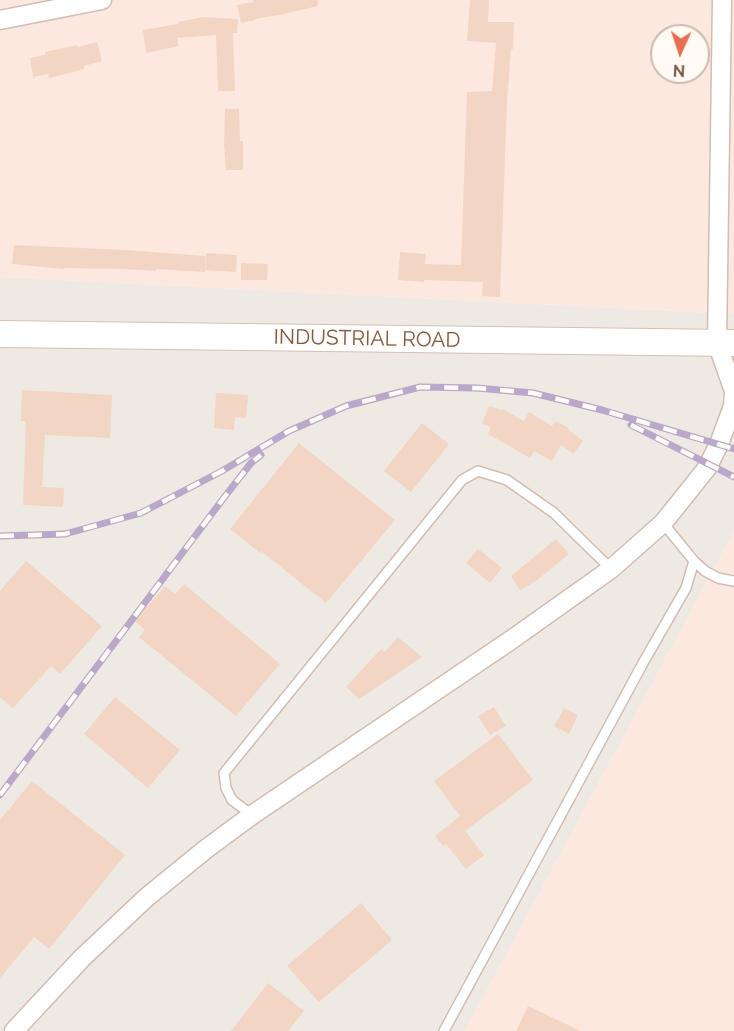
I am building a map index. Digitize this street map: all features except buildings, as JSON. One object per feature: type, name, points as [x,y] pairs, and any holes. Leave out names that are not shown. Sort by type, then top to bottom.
[{"type":"street","points":[[0,20],[102,0]]},
{"type":"street","points":[[14,1031],[82,958],[147,897],[206,849],[252,815],[511,640],[611,568],[663,523],[707,468],[733,406],[734,392],[726,343],[722,0]]},
{"type":"street","name":"INDUSTRIAL ROAD","points":[[0,334],[726,343]]},
{"type":"lane","points":[[252,815],[232,800],[226,788],[224,773],[462,480],[478,471],[507,480],[554,513],[611,568]]},
{"type":"lane","points":[[663,523],[705,571],[718,578],[734,581]]},
{"type":"lane","points":[[444,1031],[686,588],[694,561]]},
{"type":"shaded area","points":[[0,0],[734,0],[734,314],[0,277]]},
{"type":"shaded area","points":[[0,277],[734,314],[734,532],[465,1031],[0,1031]]},
{"type":"shaded area","points":[[734,532],[734,1031],[465,1031]]},
{"type":"railway","points":[[0,536],[65,534],[141,513],[222,471],[289,431],[346,406],[420,387],[477,388],[533,393],[602,410],[734,449]]},
{"type":"railway","points":[[631,425],[734,477]]},
{"type":"railway","points":[[0,795],[226,495],[251,463],[261,455]]}]
